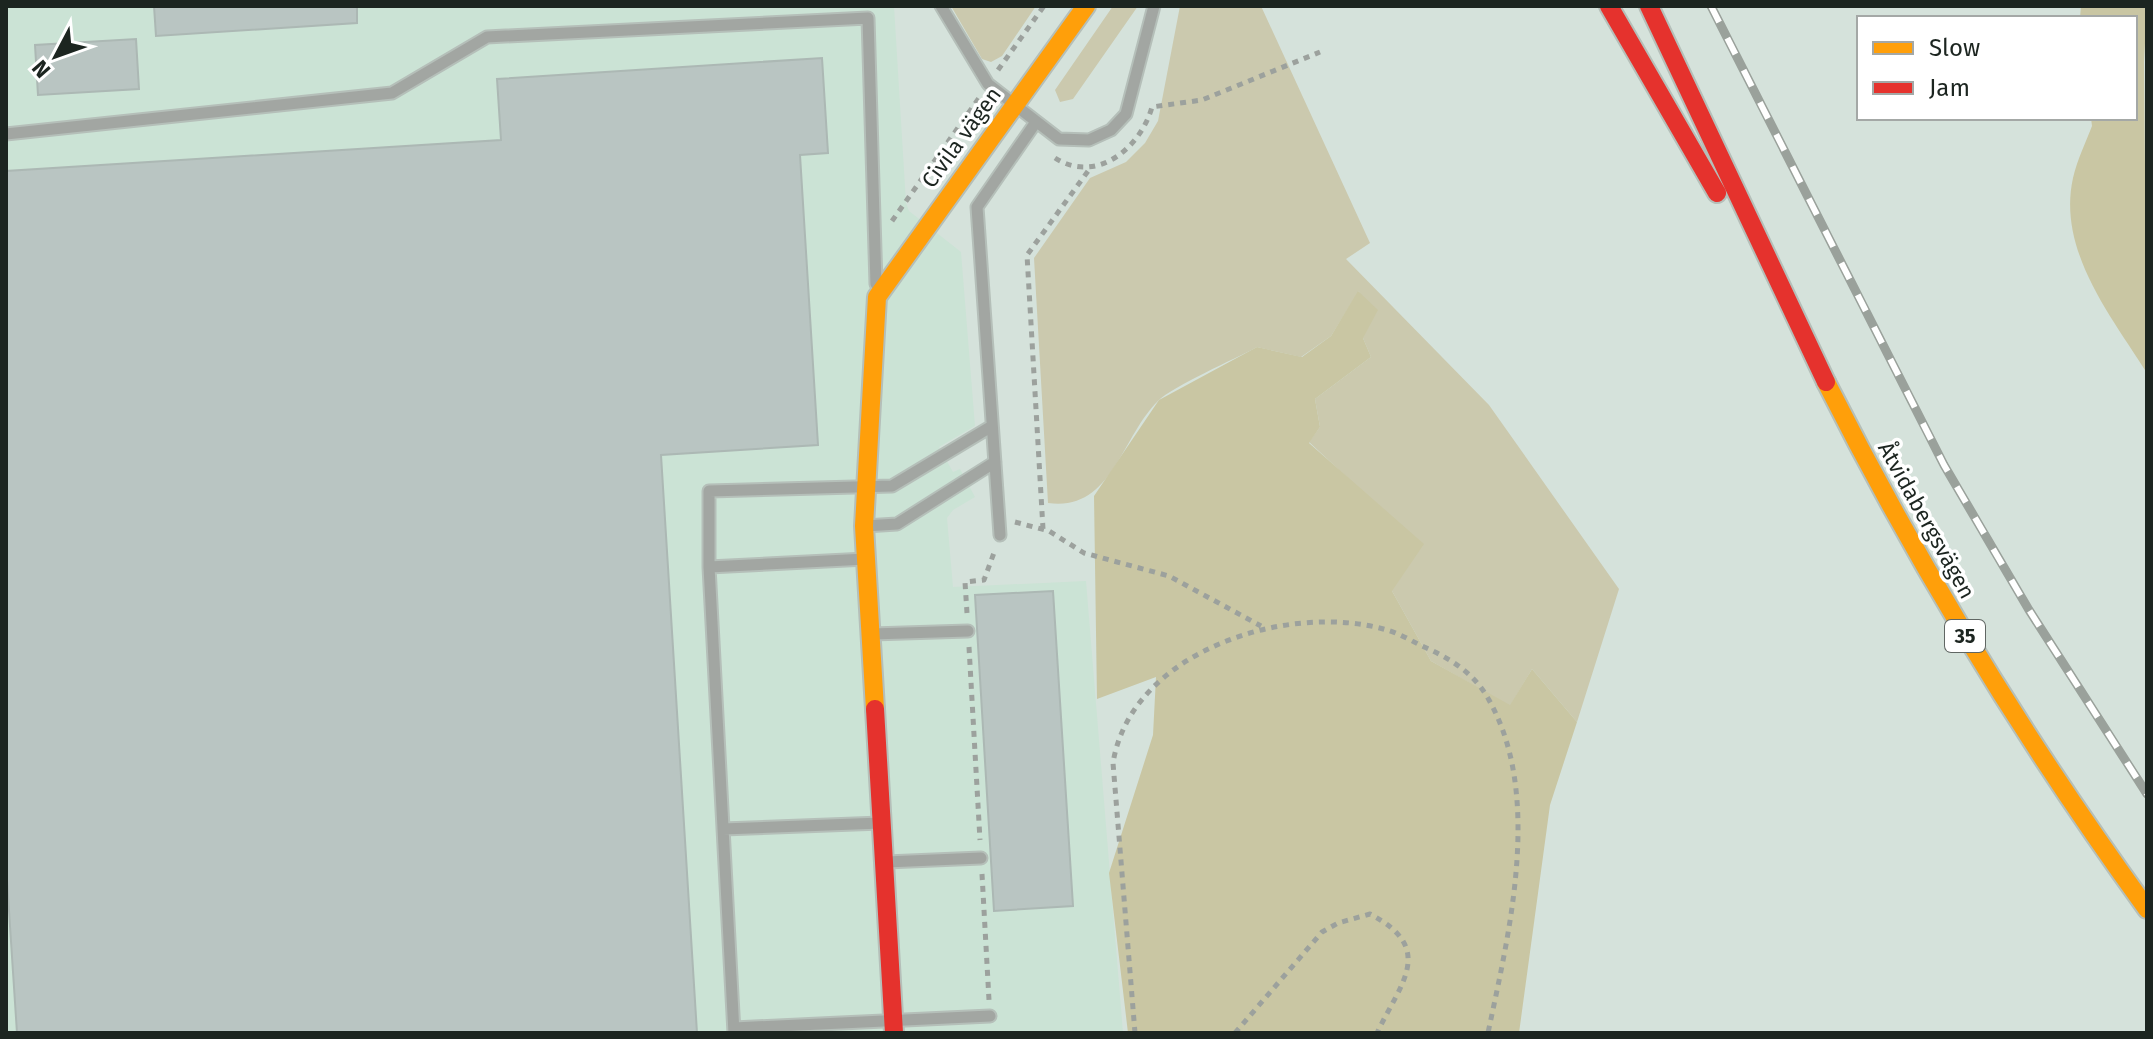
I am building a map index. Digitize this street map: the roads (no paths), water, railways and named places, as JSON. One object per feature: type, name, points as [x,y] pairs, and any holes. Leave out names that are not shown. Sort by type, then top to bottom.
[{"type":"main road","name":"Civila vägen","points":[[877,297],[1086,6]]},
{"type":"main road","name":"Åtvidabergsvägen","points":[[1609,6],[1809,349],[1931,579],[1986,671],[2147,909]]},
{"type":"main road","name":"Åtvidabergsvägen","points":[[1649,6],[1809,349]]},
{"type":"main road","points":[[877,297],[864,526],[894,1026]]},
{"type":"lane","points":[[941,6],[988,84],[1059,139],[1089,140],[1111,130],[1126,114],[1154,6]]},
{"type":"lane","points":[[6,134],[392,93],[487,37],[868,18],[877,297]]},
{"type":"lane","points":[[1000,535],[977,207],[1036,122]]},
{"type":"lane","points":[[990,1016],[894,1026],[734,1030],[709,567],[709,491],[892,486],[992,426]]},
{"type":"lane","points":[[864,526],[897,524],[995,462]]},
{"type":"lane","points":[[709,567],[866,559]]},
{"type":"lane","points":[[870,634],[968,631]]},
{"type":"lane","points":[[723,829],[881,823]]},
{"type":"lane","points":[[884,862],[981,858]]},
{"type":"railway","points":[[1711,6],[1944,465],[2029,610],[2147,794]]}]
